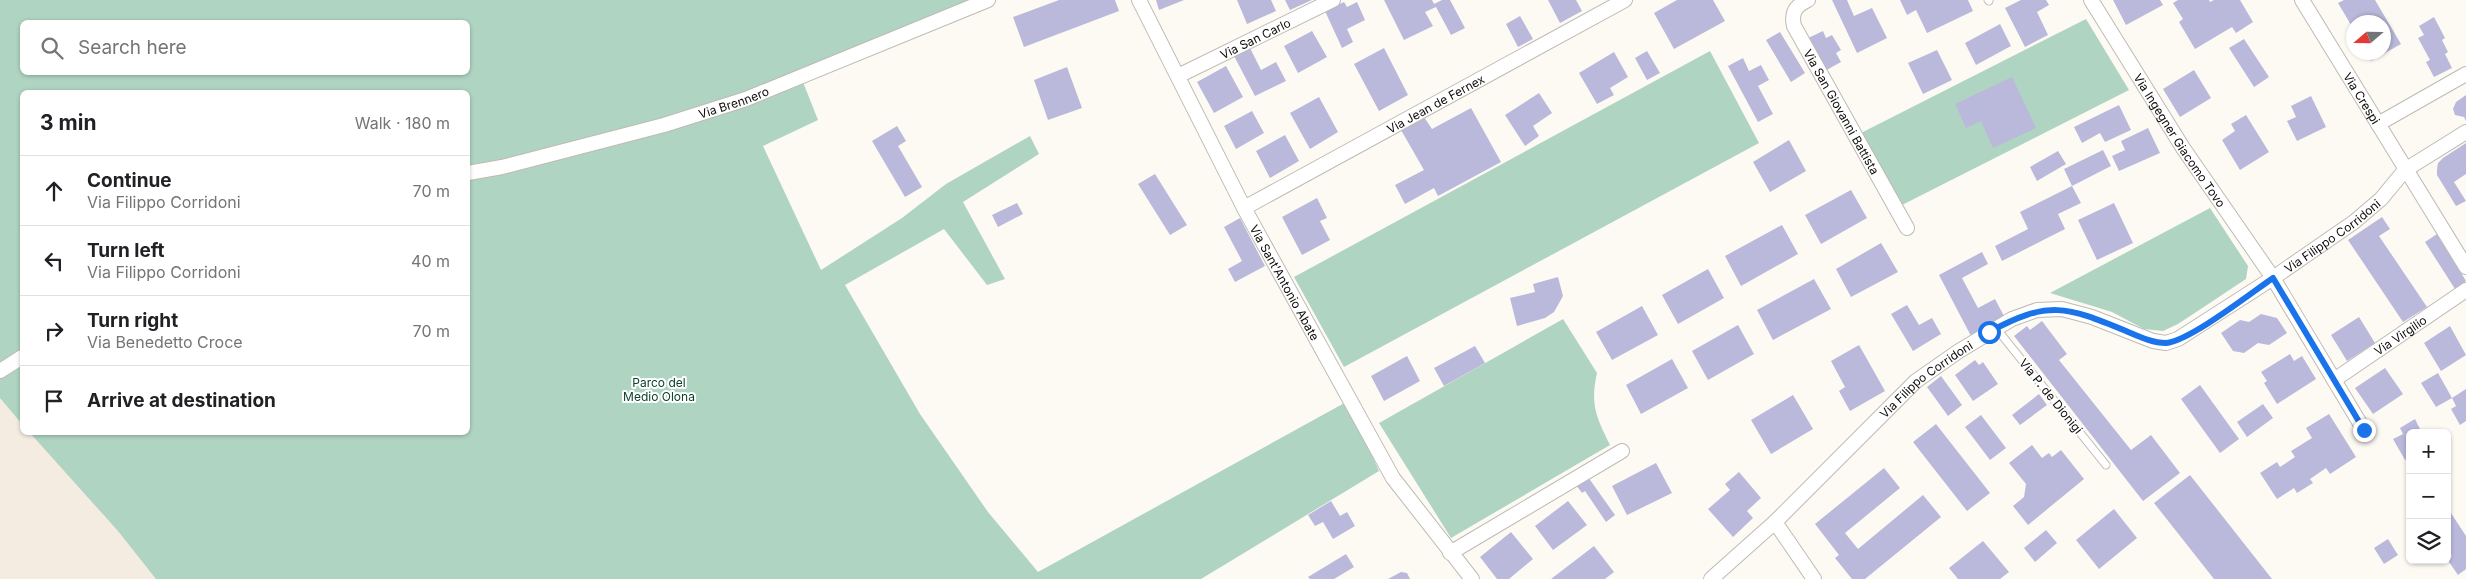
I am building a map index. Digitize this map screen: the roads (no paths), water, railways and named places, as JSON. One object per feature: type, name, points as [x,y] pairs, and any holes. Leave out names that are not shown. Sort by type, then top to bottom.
[{"type":"street","name":"Via Brennero","points":[[470,174],[664,125],[737,102],[988,0]]},
{"type":"street","name":"Via Sant'Antonio Abate","points":[[1139,0],[1244,208],[1393,478],[1472,579]]},
{"type":"street","name":"Via San Carlo","points":[[1178,76],[1333,0]]},
{"type":"street","name":"Via Jean de Fernex","points":[[1244,208],[1625,0]]},
{"type":"street","name":"Via San Giovanni Battista","points":[[1808,0],[1799,4],[1794,10],[1794,26],[1907,228]]},
{"type":"street","name":"Via Ingegner Giacomo Tovo","points":[[2092,0],[2183,148],[2273,278],[2364,430]]},
{"type":"street","name":"Via Crespi","points":[[2302,0],[2405,170]]},
{"type":"street","points":[[2378,124],[2466,74]]},
{"type":"street","name":"Via Filippo Corridoni","points":[[1711,579],[1774,522],[1916,381],[1996,328],[2037,310],[2062,309],[2092,316],[2146,339],[2166,343],[2178,340],[2273,278],[2368,211],[2405,170],[2466,132]]},
{"type":"street","points":[[2405,170],[2466,267]]},
{"type":"street","name":"Via Virgilio","points":[[2334,380],[2466,290]]},
{"type":"street","points":[[0,371],[20,358]]},
{"type":"street","points":[[1450,553],[1622,451]]},
{"type":"street","points":[[1774,522],[1814,579]]},
{"type":"lane","name":"Via P. de Dionigi","points":[[1996,328],[2106,465]]},
{"type":"park label","name":"Parco del Medio Olona","points":[[659,389]]}]
